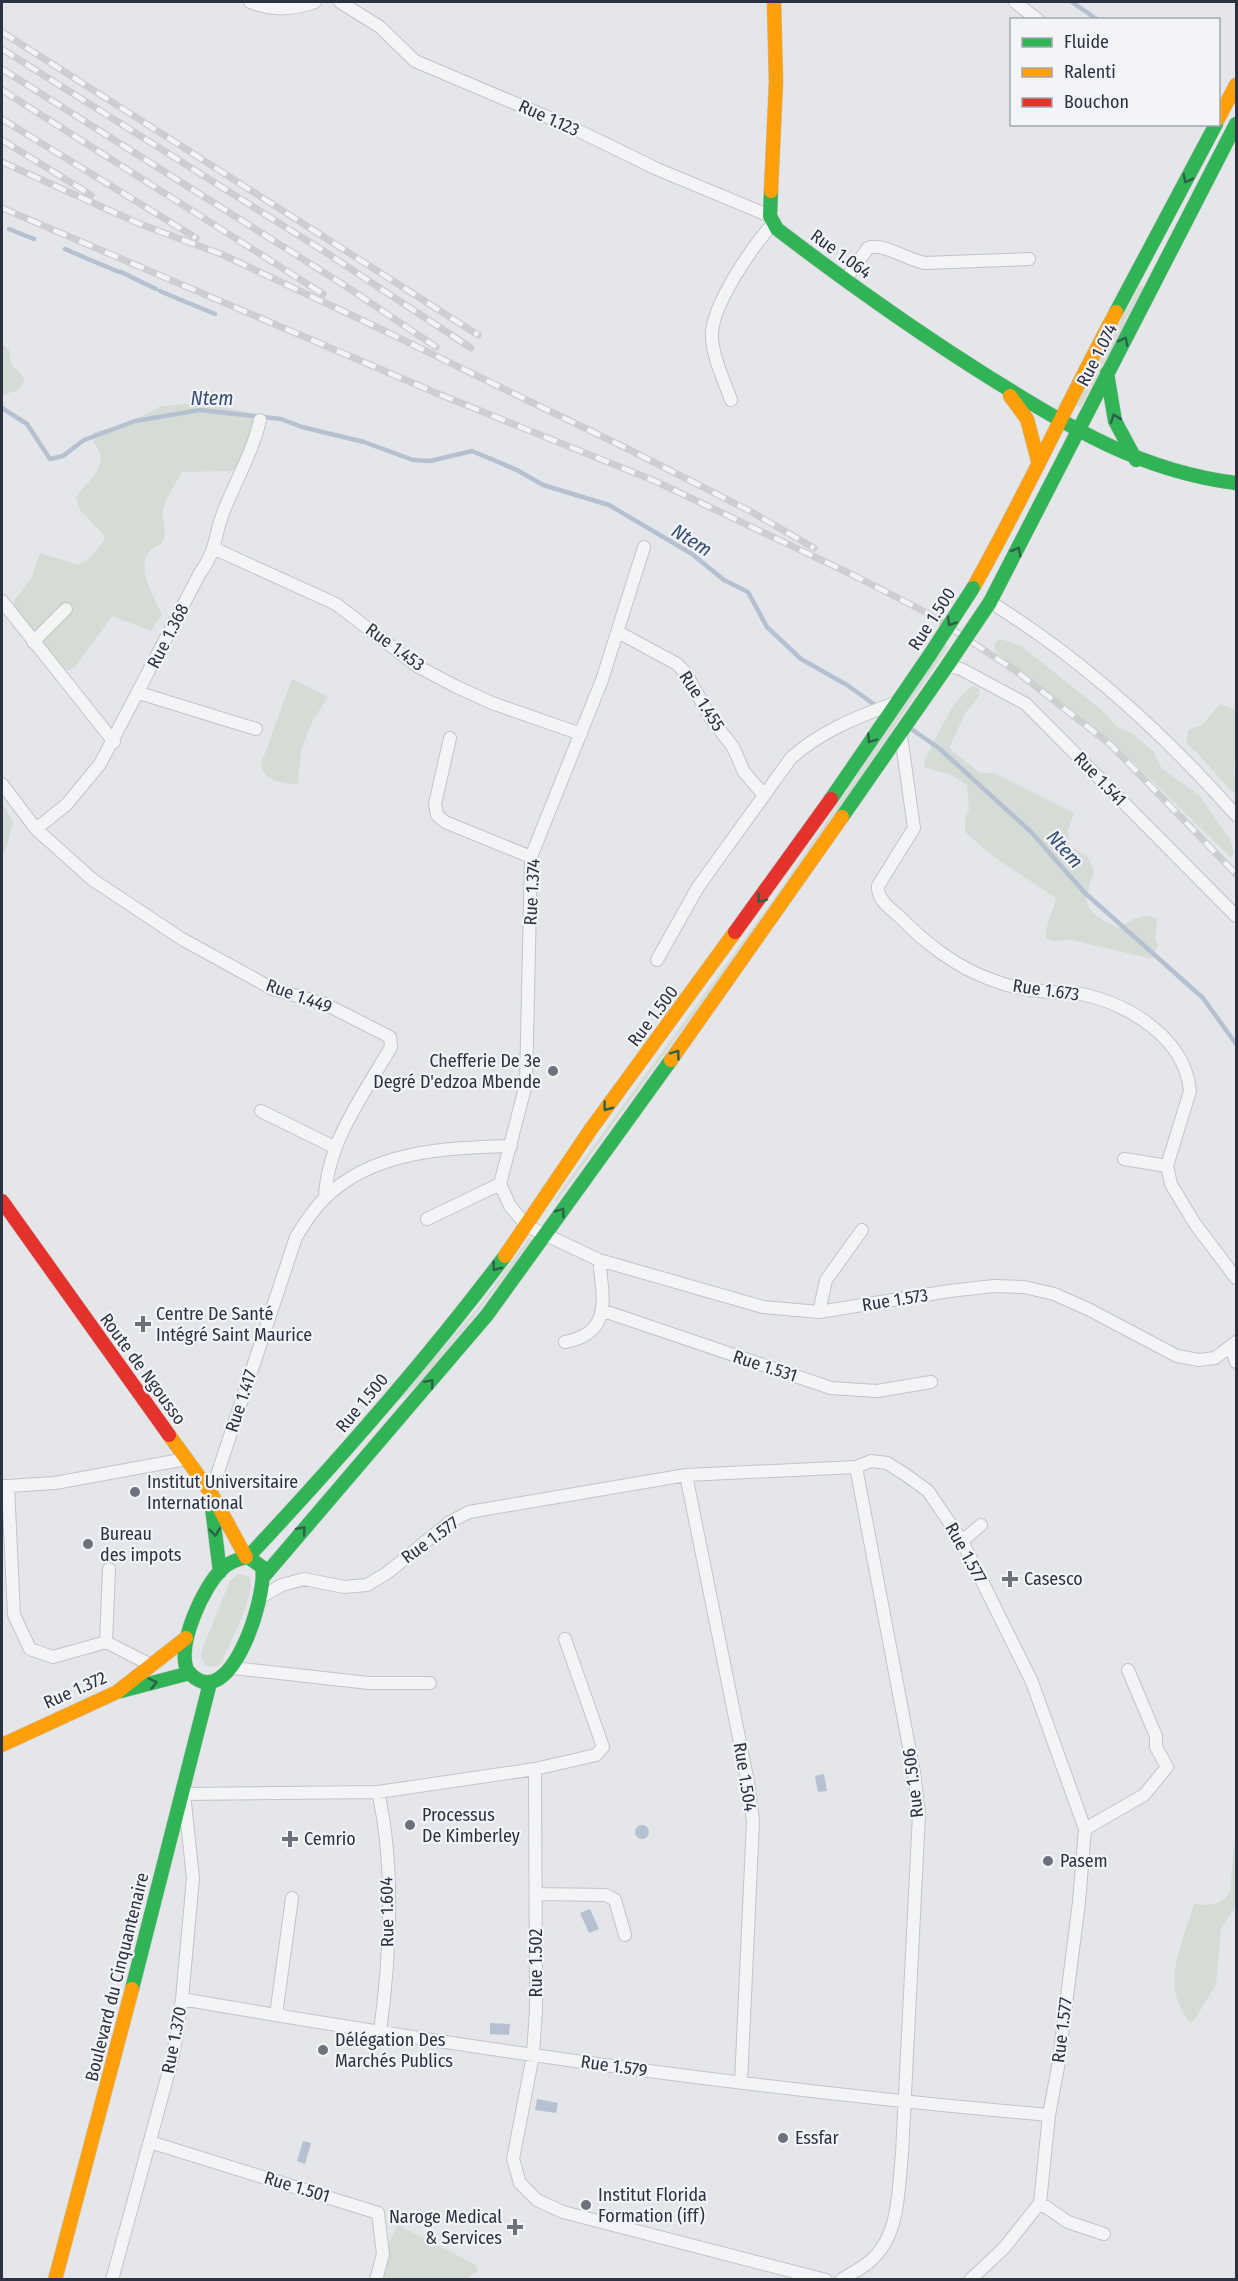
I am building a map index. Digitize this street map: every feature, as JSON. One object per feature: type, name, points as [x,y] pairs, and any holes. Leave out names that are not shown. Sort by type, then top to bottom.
[{"type":"main road","points":[[772,220],[775,92],[774,2]]},
{"type":"main road","name":"Rue 1.074","points":[[1220,113],[1236,85]]},
{"type":"main road","name":"Rue 1.074","points":[[1038,461],[1143,264],[1213,126]]},
{"type":"main road","name":"Rue 1.074","points":[[947,666],[990,602],[1234,129]]},
{"type":"main road","name":"Rue 1.064","points":[[772,220],[895,316],[1058,420],[1136,460],[1187,477],[1236,483]]},
{"type":"main road","points":[[1143,264],[1159,273]]},
{"type":"main road","points":[[1107,373],[1115,421],[1136,460]]},
{"type":"main road","points":[[992,379],[1009,394],[1027,419],[1038,461]]},
{"type":"main road","name":"Rue 1.500","points":[[220,1572],[230,1562],[247,1557],[338,1460],[470,1302],[527,1226],[591,1129],[800,844],[929,657],[973,588],[1009,524],[1038,461]]},
{"type":"main road","points":[[117,1692],[189,1673],[210,1683],[220,1681],[233,1668],[261,1597],[265,1575],[487,1315],[750,952],[901,736],[947,666]]},
{"type":"main road","name":"Route de Ngousso","points":[[2,1200],[211,1493],[220,1572]]},
{"type":"main road","points":[[211,1493],[247,1557],[261,1567],[265,1575]]},
{"type":"main road","points":[[189,1673],[183,1651],[186,1638],[220,1572]]},
{"type":"main road","name":"Rue 1.372","points":[[2,1745],[117,1692],[186,1638]]},
{"type":"main road","name":"Boulevard du Cinquantenaire","points":[[55,2280],[94,2141],[184,1794],[210,1683]]},
{"type":"street","points":[[250,2],[266,8],[293,9],[315,2]]},
{"type":"street","name":"Rue 1.123","points":[[340,2],[380,27],[415,61],[571,127],[657,169],[772,220]]},
{"type":"street","points":[[1016,2],[1036,18]]},
{"type":"street","points":[[731,400],[711,335],[713,324],[746,258],[772,220]]},
{"type":"street","points":[[846,279],[868,248],[873,246],[911,261],[925,263],[1029,259]]},
{"type":"street","name":"Rue 1.368","points":[[36,829],[68,804],[86,784],[114,742],[215,549],[223,511],[256,437],[260,420]]},
{"type":"street","name":"Rue 1.374","points":[[500,1184],[526,1084],[531,857],[618,632],[645,548]]},
{"type":"street","name":"Rue 1.453","points":[[215,549],[336,604],[417,666],[455,686],[492,704],[580,734]]},
{"type":"street","points":[[2,601],[114,742]]},
{"type":"street","points":[[990,602],[1049,640],[1137,714],[1186,760],[1236,815]]},
{"type":"street","points":[[33,642],[66,609]]},
{"type":"street","name":"Rue 1.455","points":[[618,632],[677,664],[685,672],[712,720],[733,747],[744,772],[763,794]]},
{"type":"street","name":"Rue 1.541","points":[[947,666],[961,669],[1026,704],[1236,916]]},
{"type":"street","points":[[139,693],[256,729]]},
{"type":"street","points":[[657,960],[698,887],[791,758],[810,740],[861,715],[896,703]]},
{"type":"street","name":"Rue 1.673","points":[[901,736],[914,828],[878,886],[880,897],[922,939],[985,978],[1019,988],[1081,994],[1096,998],[1158,1029],[1181,1061],[1189,1081],[1190,1091],[1167,1166]]},
{"type":"street","points":[[450,738],[435,804],[436,815],[445,822],[531,857]]},
{"type":"street","points":[[2,784],[36,829]]},
{"type":"street","name":"Rue 1.449","points":[[36,829],[93,880],[182,939],[273,989],[325,1004],[390,1037],[391,1047],[334,1147],[325,1198]]},
{"type":"street","points":[[261,1111],[334,1147]]},
{"type":"street","name":"Rue 1.417","points":[[211,1493],[296,1237],[325,1198],[348,1180],[399,1157],[511,1146]]},
{"type":"street","points":[[1124,1159],[1167,1166],[1171,1184],[1195,1224],[1236,1278]]},
{"type":"street","points":[[427,1219],[500,1184],[510,1206],[527,1226],[544,1235]]},
{"type":"street","points":[[819,1312],[826,1280],[862,1230]]},
{"type":"street","name":"Rue 1.573","points":[[544,1235],[599,1260],[741,1303],[790,1311],[819,1312],[994,1286],[1024,1287],[1054,1294],[1088,1309],[1177,1356],[1199,1360],[1215,1358],[1234,1345]]},
{"type":"street","points":[[565,1342],[588,1334],[604,1311],[599,1260]]},
{"type":"street","name":"Rue 1.531","points":[[604,1311],[831,1388],[877,1391],[931,1382]]},
{"type":"street","points":[[1234,1345],[1236,1362]]},
{"type":"street","points":[[151,1665],[106,1642],[53,1657],[30,1648],[14,1616],[5,1486],[55,1483],[186,1458]]},
{"type":"street","name":"Rue 1.577","points":[[261,1597],[282,1585],[304,1579],[344,1587],[367,1585],[387,1573],[450,1522],[469,1512],[686,1475],[856,1467],[871,1461],[887,1463],[928,1491],[962,1541],[1040,1700],[1085,1829],[1079,1902],[1058,2067],[1049,2115],[1040,2203]]},
{"type":"street","name":"Rue 1.506","points":[[856,1467],[914,1773],[919,1814],[904,2103]]},
{"type":"street","name":"Rue 1.504","points":[[686,1475],[746,1772],[753,1821],[741,2083]]},
{"type":"street","points":[[962,1541],[981,1525]]},
{"type":"street","points":[[106,1642],[109,1569]]},
{"type":"street","points":[[184,1794],[378,1792],[535,1769],[596,1755],[603,1747],[565,1639]]},
{"type":"street","points":[[233,1668],[369,1683],[430,1683]]},
{"type":"street","points":[[1085,1829],[1144,1795],[1167,1767],[1156,1747],[1156,1736],[1128,1670]]},
{"type":"street","name":"Rue 1.502","points":[[535,1769],[536,1894],[533,2055],[513,2159],[520,2183],[537,2200],[563,2212],[826,2280]]},
{"type":"street","name":"Rue 1.604","points":[[378,1792],[384,1815],[388,1902],[387,1977],[380,2032]]},
{"type":"street","name":"Rue 1.370","points":[[112,2280],[173,2056],[182,1999],[193,1878],[184,1794]]},
{"type":"street","points":[[536,1894],[606,1895],[615,1900],[625,1935]]},
{"type":"street","points":[[276,2015],[292,1898]]},
{"type":"street","name":"Rue 1.579","points":[[182,1999],[533,2055],[741,2083],[904,2103],[1049,2115]]},
{"type":"street","points":[[842,2280],[869,2263],[887,2243],[896,2209],[904,2103]]},
{"type":"street","name":"Rue 1.501","points":[[150,2142],[378,2213],[383,2254],[376,2280]]},
{"type":"street","points":[[970,2280],[1004,2248],[1040,2203],[1068,2222],[1104,2234]]},
{"type":"shaded area","points":[[1140,285],[1146,288],[1081,407],[1077,406],[1078,398]]},
{"type":"shaded area","points":[[4,345],[9,350],[11,364],[25,379],[19,390],[2,395],[2,348]]},
{"type":"shaded area","points":[[203,403],[255,414],[243,460],[232,471],[182,472],[166,500],[163,510],[165,531],[163,540],[146,556],[144,564],[147,582],[162,614],[151,631],[112,616],[75,667],[69,670],[62,669],[18,614],[13,602],[31,579],[40,553],[78,565],[91,557],[104,541],[104,535],[80,510],[76,497],[93,477],[100,464],[98,450],[93,442],[94,432],[127,424],[161,406]]},
{"type":"shaded area","points":[[1001,639],[1021,646],[1104,712],[1117,727],[1132,733],[1153,751],[1162,769],[1199,795],[1230,839],[1234,853],[1231,858],[1115,744],[999,655],[995,650],[995,642]]},
{"type":"shaded area","points":[[945,645],[948,647],[778,899],[556,1202],[554,1200],[775,897]]},
{"type":"shaded area","points":[[292,679],[328,697],[313,720],[301,750],[298,784],[280,782],[270,778],[261,764]]},
{"type":"shaded area","points":[[973,686],[980,689],[979,696],[966,712],[949,748],[980,773],[994,773],[1074,813],[1068,831],[1070,846],[1088,857],[1094,872],[1088,893],[1088,907],[1098,917],[1119,928],[1142,916],[1157,919],[1155,939],[1158,945],[1152,959],[1072,940],[1052,941],[1046,938],[1046,929],[1056,898],[990,854],[965,832],[965,818],[969,811],[967,785],[950,774],[925,768],[924,761],[951,710],[965,692]]},
{"type":"shaded area","points":[[1220,704],[1236,710],[1236,755],[1233,772],[1236,778],[1236,795],[1186,743],[1188,730],[1202,725]]},
{"type":"shaded area","points":[[2,804],[13,821],[6,849],[2,853]]},
{"type":"shaded area","points":[[529,1238],[532,1240],[443,1355],[407,1394],[396,1402],[481,1304]]},
{"type":"shaded area","points":[[238,1574],[250,1577],[251,1585],[246,1607],[221,1663],[213,1667],[205,1665],[201,1657],[203,1647],[230,1581]]},
{"type":"shaded area","points":[[1236,1829],[1236,1905],[1221,1929],[1216,1984],[1195,2019],[1190,2023],[1181,2009],[1176,1994],[1174,1979],[1179,1950],[1194,1904],[1214,1904],[1223,1900],[1230,1891]]},
{"type":"shaded area","points":[[398,2225],[476,2265],[478,2271],[467,2279],[369,2280]]},
{"type":"water","points":[[824,1774],[827,1791],[818,1792],[815,1776]]},
{"type":"water","points":[[642,1825],[647,1827],[649,1832],[647,1837],[642,1839],[637,1837],[635,1832],[637,1827]]},
{"type":"water","points":[[590,1909],[599,1929],[589,1933],[580,1913]]},
{"type":"water","points":[[490,2023],[510,2024],[509,2035],[490,2034]]},
{"type":"water","points":[[537,2099],[558,2103],[556,2113],[535,2110]]},
{"type":"water","points":[[303,2141],[311,2143],[305,2164],[297,2161]]},
{"type":"waterway","points":[[1072,2],[1095,18]]},
{"type":"waterway","points":[[9,229],[34,239]]},
{"type":"waterway","points":[[65,249],[86,258]]},
{"type":"waterway","points":[[88,259],[119,272]]},
{"type":"waterway","points":[[121,272],[156,289]]},
{"type":"waterway","points":[[160,291],[188,303]]},
{"type":"waterway","points":[[191,304],[215,314]]},
{"type":"waterway","name":"Ntem","points":[[2,408],[27,424],[50,459],[63,456],[84,440],[135,421],[200,410],[281,419],[302,427],[364,442],[413,460],[430,461],[472,451],[517,470],[543,485],[609,505],[692,554],[724,580],[748,592],[767,627],[801,659],[847,685],[878,707]]},
{"type":"waterway","name":"Ntem","points":[[910,728],[940,749],[1031,832],[1085,893],[1203,998],[1236,1044]]},
{"type":"railway","points":[[2,32],[478,335]]},
{"type":"railway","points":[[2,49],[322,250],[471,348]]},
{"type":"railway","points":[[2,69],[347,287],[436,347]]},
{"type":"railway","points":[[2,90],[323,294]]},
{"type":"railway","points":[[2,119],[196,238]]},
{"type":"railway","points":[[2,140],[91,195]]},
{"type":"railway","points":[[2,162],[140,224],[221,254],[366,322],[626,448],[750,511],[814,548]]},
{"type":"railway","points":[[2,208],[441,395],[655,481],[857,577],[929,614],[1016,671],[1111,745],[1236,874]]},
{"type":"traffic: fast","points":[[990,602],[1236,124]]},
{"type":"traffic: fast","points":[[1116,312],[1215,126]]},
{"type":"traffic: fast","points":[[771,191],[770,216],[777,229],[880,305],[987,376],[1076,429],[1136,457],[1201,477],[1236,483]]},
{"type":"traffic: fast","points":[[1107,373],[1115,421],[1136,460]]},
{"type":"traffic: fast","points":[[929,656],[973,588]]},
{"type":"traffic: fast","points":[[947,666],[990,602]]},
{"type":"traffic: fast","points":[[831,799],[929,656]]},
{"type":"traffic: fast","points":[[842,817],[947,666]]},
{"type":"traffic: fast","points":[[265,1575],[487,1315],[671,1060]]},
{"type":"traffic: fast","points":[[248,1557],[381,1410],[505,1256]]},
{"type":"traffic: fast","points":[[211,1500],[220,1572]]},
{"type":"traffic: fast","points":[[248,1557],[262,1567],[259,1602],[252,1626],[230,1668],[217,1680],[202,1682],[187,1670],[185,1659],[189,1631],[194,1616],[207,1589],[222,1569],[234,1561],[248,1557]]},
{"type":"traffic: fast","points":[[121,1691],[190,1673]]},
{"type":"traffic: fast","points":[[132,1989],[210,1683]]},
{"type":"traffic: slow","points":[[771,191],[776,82],[774,2]]},
{"type":"traffic: slow","points":[[1220,115],[1236,85]]},
{"type":"traffic: slow","points":[[973,588],[1116,312]]},
{"type":"traffic: slow","points":[[1010,396],[1027,419],[1038,461]]},
{"type":"traffic: slow","points":[[671,1060],[842,817]]},
{"type":"traffic: slow","points":[[505,1256],[591,1129],[735,932]]},
{"type":"traffic: slow","points":[[169,1435],[211,1493],[246,1557]]},
{"type":"traffic: slow","points":[[2,1745],[117,1692],[186,1638]]},
{"type":"traffic: slow","points":[[55,2280],[132,1989]]},
{"type":"traffic: jam","points":[[735,932],[831,799]]},
{"type":"traffic: jam","points":[[2,1201],[169,1435]]},
{"type":"place","name":"Chefferie De 3e Degré D'edzoa Mbende","points":[[553,1071]]},
{"type":"place","name":"Centre De Santé Intégré Saint Maurice","points":[[143,1324]]},
{"type":"place","name":"Institut Universitaire International","points":[[135,1492]]},
{"type":"place","name":"Bureau des impots","points":[[88,1544]]},
{"type":"place","name":"Casesco","points":[[1010,1579]]},
{"type":"place","name":"Processus De Kimberley","points":[[410,1825]]},
{"type":"place","name":"Cemrio","points":[[290,1839]]},
{"type":"place","name":"Pasem","points":[[1048,1861]]},
{"type":"place","name":"Délégation Des Marchés Publics","points":[[323,2050]]},
{"type":"place","name":"Essfar","points":[[783,2138]]},
{"type":"place","name":"Institut Florida Formation (iff)","points":[[586,2205]]},
{"type":"place","name":"Naroge Medical & Services","points":[[515,2227]]}]
